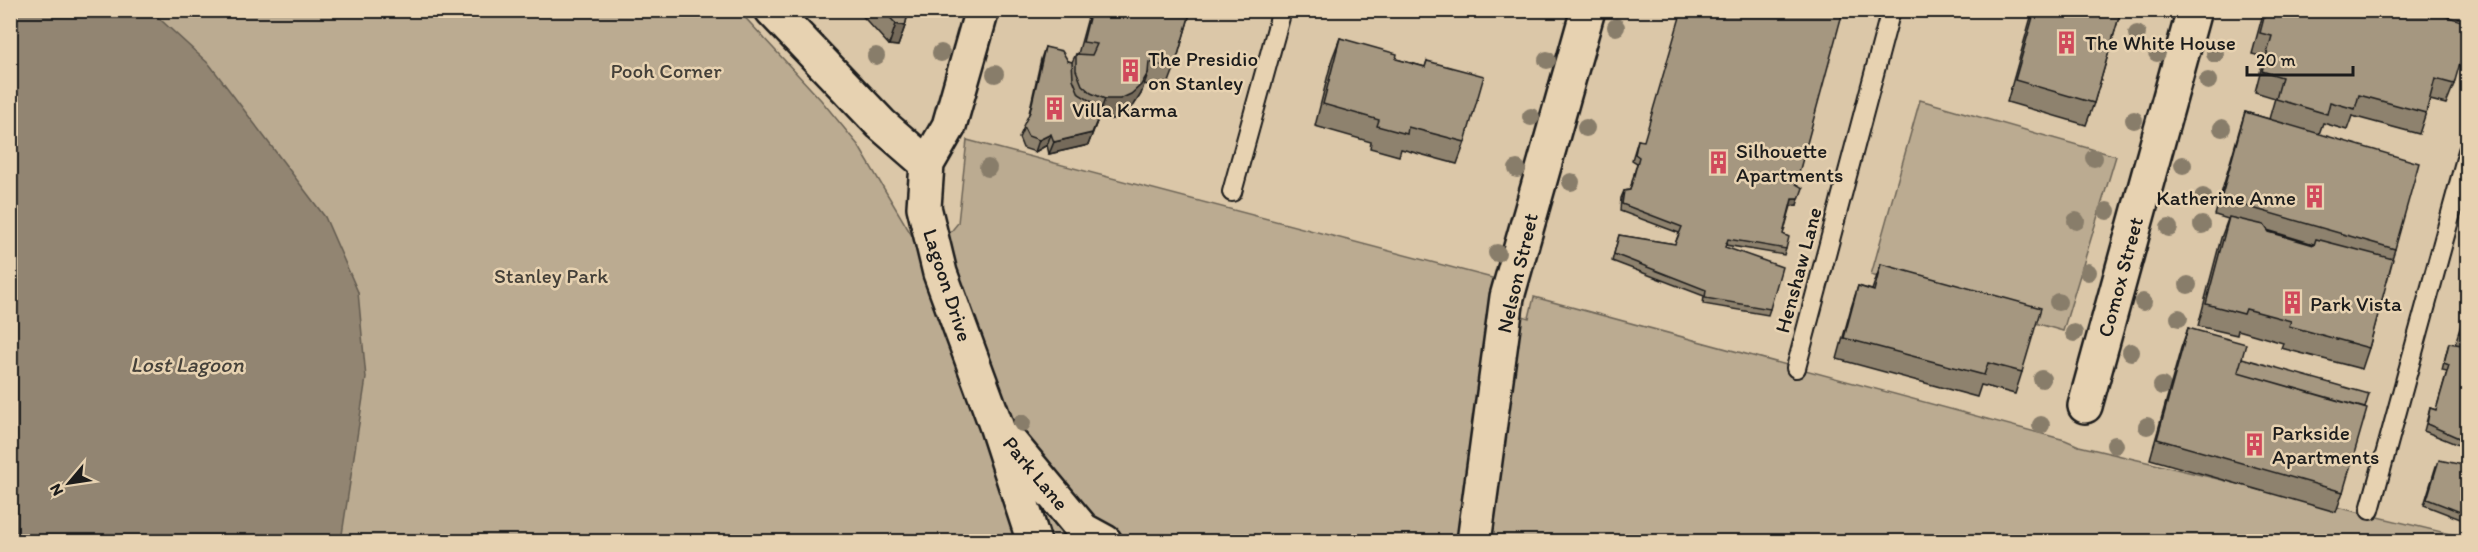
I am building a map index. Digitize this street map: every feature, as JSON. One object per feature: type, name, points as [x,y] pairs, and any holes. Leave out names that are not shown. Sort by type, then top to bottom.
[{"type":"street","points":[[772,10],[881,124],[927,164],[949,126],[982,10]]},
{"type":"street","name":"Nelson Street","points":[[1474,542],[1507,297],[1588,10]]},
{"type":"street","name":"Comox Street","points":[[2085,406],[2194,10]]},
{"type":"street","name":"Lagoon Drive","points":[[927,164],[924,207],[940,273],[996,425],[1034,542]]},
{"type":"street","name":"Park Lane","points":[[996,425],[1083,530],[1105,542]]},
{"type":"lane","points":[[1232,192],[1282,10]]},
{"type":"lane","name":"Henshaw Lane","points":[[1796,368],[1891,10]]},
{"type":"lane","points":[[2370,510],[2468,151]]},
{"type":"green space","name":"Stanley Park","points":[[10,11],[739,11],[821,100],[858,145],[927,261],[958,223],[967,140],[1496,279],[1491,306],[1529,318],[1534,297],[2065,440],[2079,446],[2467,538],[2467,541],[11,541]]},
{"type":"green space","points":[[1920,100],[2116,156],[2063,331],[1871,275]]},
{"type":"water","name":"Lost Lagoon","points":[[10,11],[151,11],[210,65],[325,217],[358,292],[366,378],[341,541],[11,541]]},
{"type":"building","points":[[883,10],[909,10],[905,26],[896,24]]},
{"type":"building","name":"The Presidio on Stanley","points":[[1091,10],[1191,10],[1174,69],[1149,62],[1148,73],[1141,85],[1131,94],[1120,99],[1105,99],[1091,93],[1082,85],[1076,70],[1076,54],[1092,55],[1097,44],[1083,42]]},
{"type":"building","name":"Silhouette Apartments","points":[[1682,10],[1843,11],[1796,184],[1803,188],[1799,199],[1792,199],[1783,234],[1789,237],[1786,249],[1728,239],[1725,247],[1782,267],[1770,309],[1705,298],[1706,290],[1614,254],[1619,235],[1675,244],[1682,227],[1622,204],[1624,191],[1630,190],[1639,157],[1635,154],[1638,140],[1644,141]]},
{"type":"building","name":"The White House","points":[[2035,10],[2121,10],[2094,103],[2015,80]]},
{"type":"building","points":[[2266,10],[2426,10],[2468,23],[2468,35],[2454,84],[2435,79],[2426,113],[2359,95],[2355,109],[2330,102],[2327,114],[2276,99],[2282,77],[2262,71],[2272,36],[2260,33]]},
{"type":"building","points":[[1340,38],[1397,54],[1396,59],[1425,67],[1427,61],[1484,76],[1465,142],[1408,127],[1407,134],[1377,126],[1379,120],[1323,104]]},
{"type":"building","name":"Villa Karma","points":[[1045,47],[1062,51],[1068,61],[1072,62],[1073,79],[1079,94],[1102,108],[1092,133],[1054,142],[1051,134],[1039,140],[1028,136],[1023,126],[1030,112]]},
{"type":"building","name":"Katherine Anne","points":[[2245,112],[2419,163],[2395,249],[2221,199]]},
{"type":"building","name":"Park Vista","points":[[2229,217],[2264,225],[2269,232],[2314,245],[2316,239],[2393,259],[2369,348],[2289,326],[2291,321],[2246,309],[2244,314],[2206,304]]},
{"type":"building","points":[[1881,264],[2041,308],[2022,372],[1988,363],[1984,375],[1844,338],[1858,286],[1874,291]]},
{"type":"building","points":[[2468,306],[2468,334],[2459,333]]},
{"type":"building","name":"Parkside Apartments","points":[[2188,328],[2246,344],[2238,372],[2367,409],[2343,492],[2157,439]]},
{"type":"building","points":[[2449,343],[2468,346],[2468,442],[2427,424],[2430,408],[2436,410],[2449,365],[2444,363]]},
{"type":"building","points":[[2242,358],[2369,394],[2365,408],[2238,372]]},
{"type":"building","points":[[2439,460],[2468,466],[2468,515],[2427,499]]},
{"type":"place","name":"The White House","points":[[2067,42]]},
{"type":"place","name":"The Presidio on Stanley","points":[[1130,70]]},
{"type":"place","name":"Villa Karma","points":[[1054,109]]},
{"type":"place","name":"Silhouette Apartments","points":[[1718,162]]},
{"type":"place","name":"Katherine Anne","points":[[2314,197]]},
{"type":"place","name":"Park Vista","points":[[2292,303]]},
{"type":"place","name":"Parkside Apartments","points":[[2254,444]]},
{"type":"park label","name":"Pooh Corner","points":[[666,70]]}]
